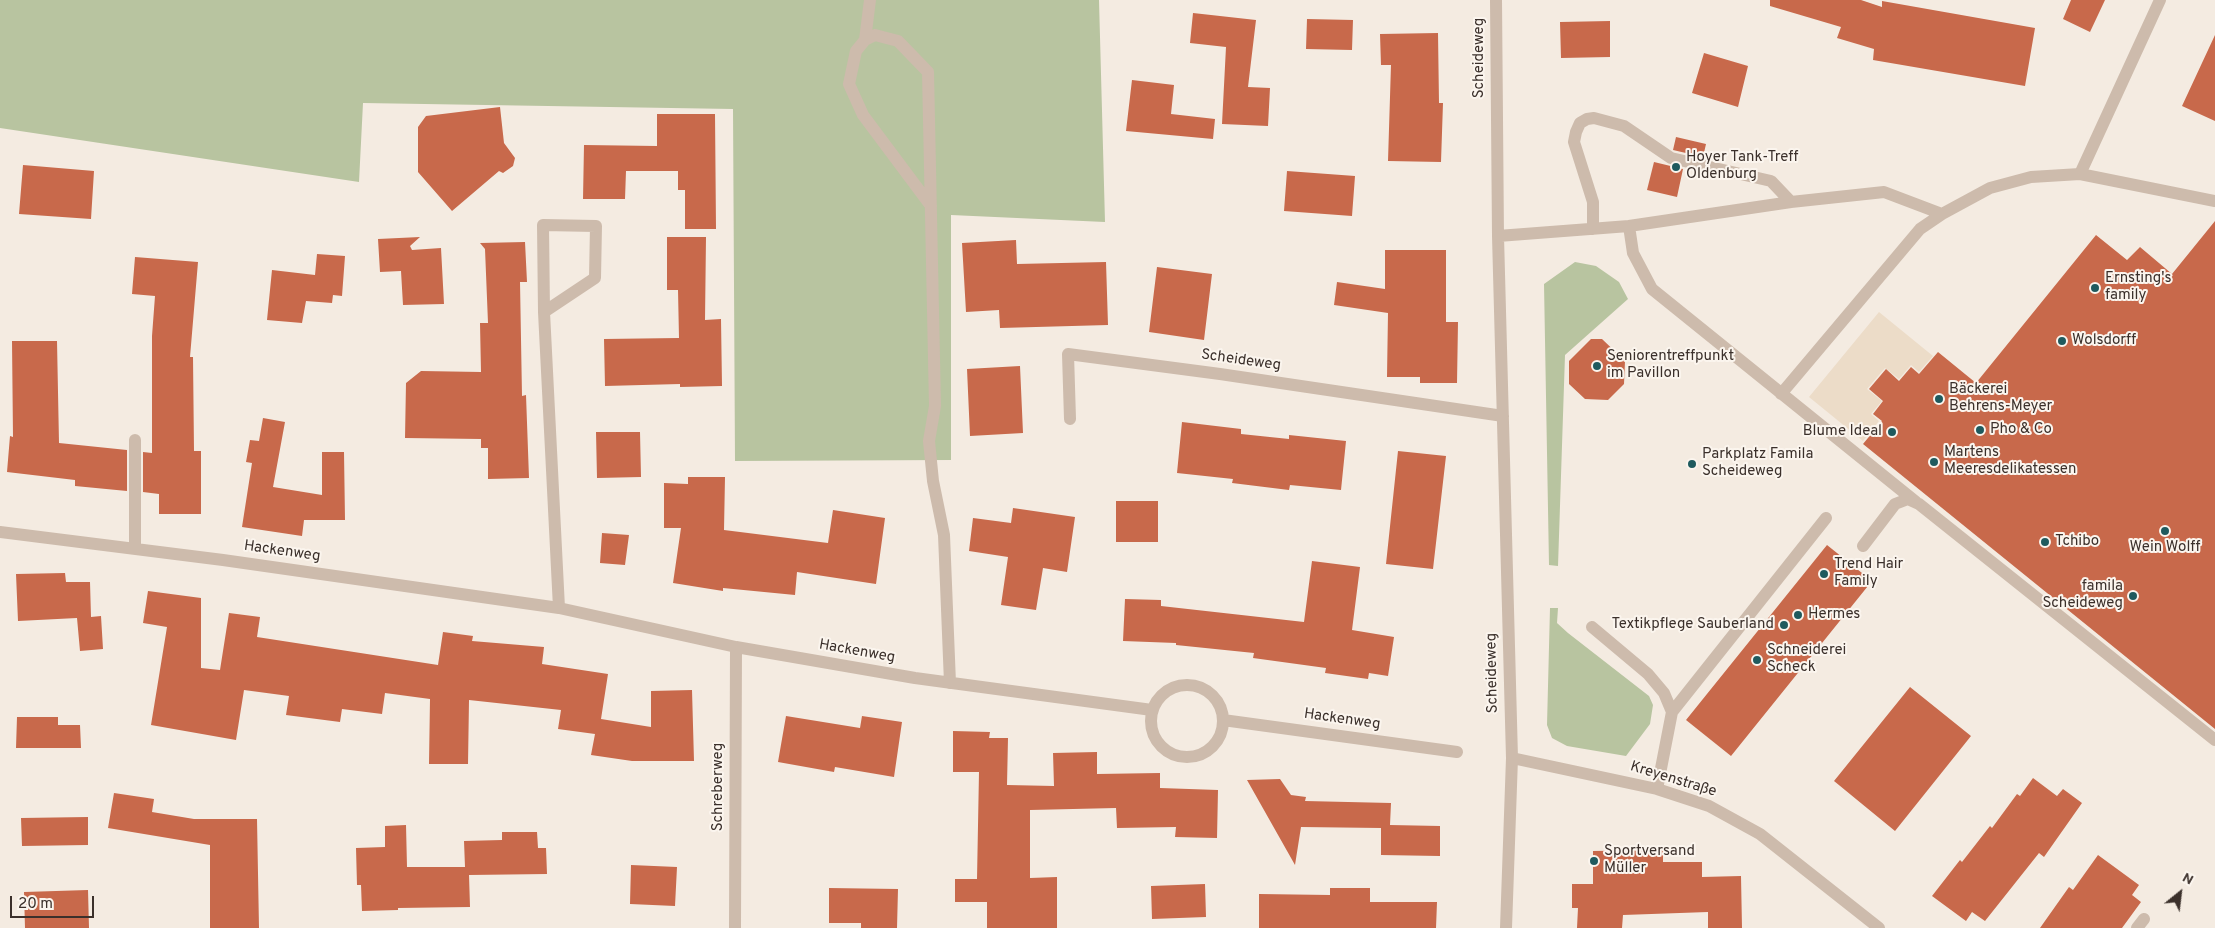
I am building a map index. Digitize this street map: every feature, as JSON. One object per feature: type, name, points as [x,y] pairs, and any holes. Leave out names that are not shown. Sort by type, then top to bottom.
[{"type":"street","points":[[865,40],[870,0]]},
{"type":"street","name":"Scheideweg","points":[[1496,0],[1498,236],[1512,758],[1506,928]]},
{"type":"street","points":[[2080,174],[2160,0]]},
{"type":"street","points":[[931,206],[863,115],[849,84],[856,51],[865,40],[875,35],[898,41],[928,72],[931,206],[935,406],[929,441],[933,481],[944,535],[950,683]]},
{"type":"street","points":[[1592,229],[1593,202],[1574,142],[1580,123],[1587,118],[1624,126],[1671,158],[1771,181],[1791,202]]},
{"type":"street","points":[[1781,394],[1920,229],[1942,214],[1990,188],[2031,177],[2080,174],[2215,201]]},
{"type":"street","points":[[1498,236],[1629,226],[1791,202],[1884,192],[1942,214]]},
{"type":"street","points":[[544,312],[595,278],[596,226],[543,226],[544,312],[560,608]]},
{"type":"street","points":[[1629,226],[1633,253],[1652,289],[2215,740]]},
{"type":"street","name":"Scheideweg","points":[[1070,419],[1068,354],[1220,374],[1503,416]]},
{"type":"street","points":[[135,440],[135,549]]},
{"type":"street","points":[[1862,546],[1895,504],[1908,499],[1919,504]]},
{"type":"street","points":[[1657,789],[1672,712],[1826,518]]},
{"type":"street","name":"Hackenweg","points":[[0,532],[560,608],[736,647],[950,683],[1152,710]]},
{"type":"street","points":[[1592,627],[1648,674],[1664,693],[1672,712]]},
{"type":"street","name":"Schreberweg","points":[[735,928],[736,647]]},
{"type":"street","points":[[1186,685],[1197,686],[1208,691],[1216,699],[1221,709],[1223,720],[1222,733],[1216,744],[1206,752],[1194,757],[1182,758],[1170,754],[1160,746],[1153,735],[1150,723],[1152,710],[1157,700],[1165,692],[1175,687],[1186,685]]},
{"type":"street","name":"Hackenweg","points":[[1223,720],[1457,752]]},
{"type":"street","name":"Kreyenstraße","points":[[1512,758],[1657,789],[1709,806],[1760,834],[1879,928]]},
{"type":"green space","points":[[0,0],[1099,0],[1105,222],[951,215],[951,460],[735,461],[733,109],[363,103],[359,182],[0,128]]},
{"type":"green space","points":[[1575,262],[1596,266],[1619,282],[1628,299],[1565,355],[1558,566],[1549,565],[1544,284]]},
{"type":"green space","points":[[1550,608],[1558,608],[1557,623],[1568,633],[1649,696],[1653,705],[1650,724],[1626,756],[1567,746],[1552,738],[1547,725]]},
{"type":"shaded area","points":[[1879,312],[1933,356],[1919,372],[1911,365],[1899,379],[1885,368],[1867,389],[1882,401],[1871,414],[1879,421],[1863,441],[1809,397]]},
{"type":"building","points":[[1770,0],[1861,0],[1882,7],[1882,1],[2035,28],[2025,86],[1873,60],[1874,49],[1837,38],[1841,27],[1770,6]]},
{"type":"building","points":[[2071,0],[2105,0],[2090,32],[2063,19]]},
{"type":"building","points":[[1193,13],[1256,20],[1248,87],[1270,88],[1268,126],[1222,124],[1226,47],[1190,43]]},
{"type":"building","points":[[1307,19],[1353,20],[1352,50],[1306,49]]},
{"type":"building","points":[[1610,21],[1610,57],[1561,58],[1560,22]]},
{"type":"building","points":[[1438,33],[1439,103],[1443,103],[1441,162],[1388,161],[1391,65],[1381,65],[1380,34]]},
{"type":"building","points":[[2215,35],[2215,121],[2182,106]]},
{"type":"building","points":[[1704,53],[1748,66],[1738,107],[1692,93]]},
{"type":"building","points":[[1132,80],[1174,85],[1171,114],[1215,119],[1213,139],[1126,131]]},
{"type":"building","points":[[500,107],[504,143],[515,158],[513,166],[503,173],[499,171],[452,211],[418,172],[418,127],[426,116]]},
{"type":"building","points":[[657,114],[715,114],[716,229],[685,229],[685,190],[678,190],[678,171],[626,171],[625,199],[583,199],[584,145],[657,146]]},
{"type":"building","points":[[1676,137],[1706,144],[1703,157],[1673,150]]},
{"type":"building","points":[[1654,162],[1683,169],[1677,197],[1647,190]]},
{"type":"building","points":[[23,165],[94,171],[91,219],[19,214]]},
{"type":"building","points":[[1287,171],[1355,176],[1352,216],[1284,211]]},
{"type":"building","name":"famila Scheideweg","points":[[2215,221],[2215,729],[1863,444],[1882,421],[1873,414],[1883,401],[1869,389],[1886,369],[1899,381],[1911,367],[1919,374],[1938,352],[1976,383],[2096,235],[2127,260],[2140,247],[2172,274]]},
{"type":"building","points":[[420,237],[410,246],[412,250],[441,248],[444,304],[403,305],[401,271],[380,272],[378,239]]},
{"type":"building","points":[[667,237],[706,237],[705,320],[721,319],[722,386],[680,387],[680,384],[605,386],[604,339],[679,338],[678,290],[667,290]]},
{"type":"building","points":[[1016,240],[1017,264],[1106,262],[1108,325],[1000,328],[999,310],[966,312],[962,243]]},
{"type":"building","points":[[525,242],[527,282],[520,282],[522,396],[526,395],[529,478],[488,479],[488,448],[481,448],[481,439],[405,438],[406,383],[421,371],[481,372],[480,323],[488,323],[485,249],[480,243]]},
{"type":"building","points":[[1385,250],[1446,250],[1446,322],[1458,322],[1457,383],[1420,383],[1420,377],[1387,377],[1388,313],[1334,305],[1337,282],[1385,289]]},
{"type":"building","points":[[317,254],[345,256],[342,296],[333,295],[332,303],[306,301],[302,323],[267,320],[272,270],[315,275]]},
{"type":"building","points":[[135,257],[198,262],[190,357],[193,357],[194,451],[201,451],[201,514],[159,514],[159,494],[143,492],[143,452],[152,453],[152,336],[155,296],[132,294]]},
{"type":"building","points":[[1157,267],[1212,274],[1204,340],[1149,332]]},
{"type":"building","name":"Seniorentreffpunkt im Pavillon","points":[[1591,339],[1602,339],[1625,361],[1624,384],[1608,400],[1585,399],[1569,384],[1569,361]]},
{"type":"building","points":[[12,341],[57,341],[59,443],[127,450],[127,491],[75,486],[75,480],[7,472],[10,436],[13,437]]},
{"type":"building","points":[[1020,366],[1023,433],[970,436],[967,369]]},
{"type":"building","points":[[263,418],[285,422],[273,487],[322,495],[322,452],[344,452],[345,520],[304,520],[302,536],[242,527],[252,463],[246,462],[250,440],[259,441]]},
{"type":"building","points":[[1182,422],[1241,429],[1241,434],[1289,439],[1289,435],[1346,441],[1341,490],[1290,485],[1289,490],[1232,483],[1233,479],[1177,473]]},
{"type":"building","points":[[596,432],[640,432],[641,477],[597,478]]},
{"type":"building","points":[[1398,451],[1446,456],[1433,569],[1386,564]]},
{"type":"building","points":[[688,477],[725,477],[724,530],[828,543],[833,510],[885,518],[876,584],[797,572],[795,595],[723,588],[723,591],[673,583],[681,528],[664,528],[664,483],[688,484]]},
{"type":"building","points":[[1116,501],[1158,501],[1158,542],[1116,542]]},
{"type":"building","points":[[1013,508],[1075,517],[1067,572],[1043,568],[1036,610],[1001,605],[1008,557],[969,551],[973,518],[1011,523]]},
{"type":"building","points":[[602,533],[629,535],[625,565],[600,563]]},
{"type":"building","points":[[1827,545],[1872,581],[1731,756],[1686,720]]},
{"type":"building","points":[[1312,561],[1360,567],[1352,630],[1394,637],[1388,676],[1369,673],[1368,679],[1325,673],[1326,668],[1253,658],[1254,653],[1176,645],[1176,643],[1123,641],[1125,599],[1161,600],[1161,606],[1304,622]]},
{"type":"building","points":[[65,573],[66,582],[90,582],[91,617],[101,616],[103,649],[80,651],[77,618],[18,621],[16,574]]},
{"type":"building","points":[[148,591],[201,598],[201,668],[220,670],[229,613],[260,617],[257,637],[438,665],[443,632],[473,636],[472,641],[544,647],[542,664],[608,674],[601,719],[651,727],[651,691],[692,690],[694,761],[632,761],[591,755],[595,734],[558,729],[561,710],[469,700],[468,764],[429,764],[430,699],[385,693],[382,714],[342,709],[340,722],[286,715],[289,696],[244,690],[236,740],[151,725],[167,627],[143,623]]},
{"type":"building","points":[[1910,687],[1971,736],[1895,831],[1834,781]]},
{"type":"building","points":[[786,716],[860,728],[862,716],[902,722],[894,777],[835,767],[834,772],[778,762]]},
{"type":"building","points":[[17,717],[58,717],[58,725],[80,725],[81,748],[16,748]]},
{"type":"building","points":[[953,731],[990,732],[989,738],[1008,738],[1007,785],[1054,786],[1053,753],[1097,752],[1097,774],[1160,773],[1160,788],[1218,790],[1217,838],[1175,837],[1176,827],[1117,828],[1116,808],[1030,810],[1030,878],[1057,877],[1057,928],[987,928],[987,902],[955,902],[955,879],[977,879],[979,772],[953,772]]},
{"type":"building","points":[[2033,778],[2057,796],[2063,789],[2082,803],[2044,857],[2039,853],[1985,921],[1972,912],[1966,921],[1932,896],[1960,860],[1962,862],[1990,826],[1992,828],[2017,794],[2020,796]]},
{"type":"building","points":[[1280,779],[1291,795],[1306,797],[1305,801],[1391,803],[1390,825],[1440,826],[1440,856],[1381,855],[1381,828],[1301,827],[1295,865],[1247,780]]},
{"type":"building","points":[[114,793],[154,799],[152,812],[194,819],[257,819],[259,928],[210,928],[210,845],[108,828]]},
{"type":"building","points":[[88,817],[88,845],[22,846],[21,818]]},
{"type":"building","points":[[406,825],[407,867],[465,867],[464,841],[502,840],[502,832],[537,832],[538,848],[546,848],[547,874],[469,875],[470,907],[398,908],[398,910],[362,911],[361,885],[357,885],[356,848],[385,847],[385,826]]},
{"type":"building","points":[[1663,850],[1663,862],[1702,862],[1702,877],[1741,876],[1742,928],[1708,928],[1708,912],[1623,915],[1622,928],[1577,928],[1578,908],[1572,908],[1572,884],[1593,884],[1593,851]]},
{"type":"building","points":[[2098,855],[2139,885],[2132,895],[2141,902],[2122,928],[2040,928],[2069,887],[2073,890]]},
{"type":"building","points":[[631,865],[677,867],[675,906],[630,904]]},
{"type":"building","points":[[1205,884],[1206,917],[1152,919],[1151,886]]},
{"type":"building","points":[[829,888],[898,889],[897,928],[861,928],[861,923],[829,923]]},
{"type":"building","points":[[1330,888],[1370,888],[1370,902],[1437,902],[1436,928],[1259,928],[1259,894],[1330,895]]},
{"type":"building","points":[[88,890],[89,928],[25,928],[24,892]]},
{"type":"place","name":"Hoyer Tank-Treff Oldenburg","points":[[1676,167]]},
{"type":"place","name":"Ernsting's family","points":[[2095,288]]},
{"type":"place","name":"Wolsdorff","points":[[2062,341]]},
{"type":"place","name":"Seniorentreffpunkt im Pavillon","points":[[1597,366]]},
{"type":"place","name":"Bäckerei Behrens-Meyer","points":[[1939,399]]},
{"type":"place","name":"Pho & Co","points":[[1980,430]]},
{"type":"place","name":"Blume Ideal","points":[[1892,432]]},
{"type":"place","name":"Martens Meeresdelikatessen","points":[[1934,462]]},
{"type":"place","name":"Parkplatz Famila Scheideweg","points":[[1692,464]]},
{"type":"place","name":"Wein Wolff","points":[[2165,531]]},
{"type":"place","name":"Tchibo","points":[[2045,542]]},
{"type":"place","name":"Trend Hair Family","points":[[1824,574]]},
{"type":"place","name":"famila Scheideweg","points":[[2133,596]]},
{"type":"place","name":"Hermes","points":[[1798,615]]},
{"type":"place","name":"Textikpflege Sauberland","points":[[1784,625]]},
{"type":"place","name":"Schneiderei Scheck","points":[[1757,660]]},
{"type":"place","name":"Sportversand Müller","points":[[1594,861]]}]
